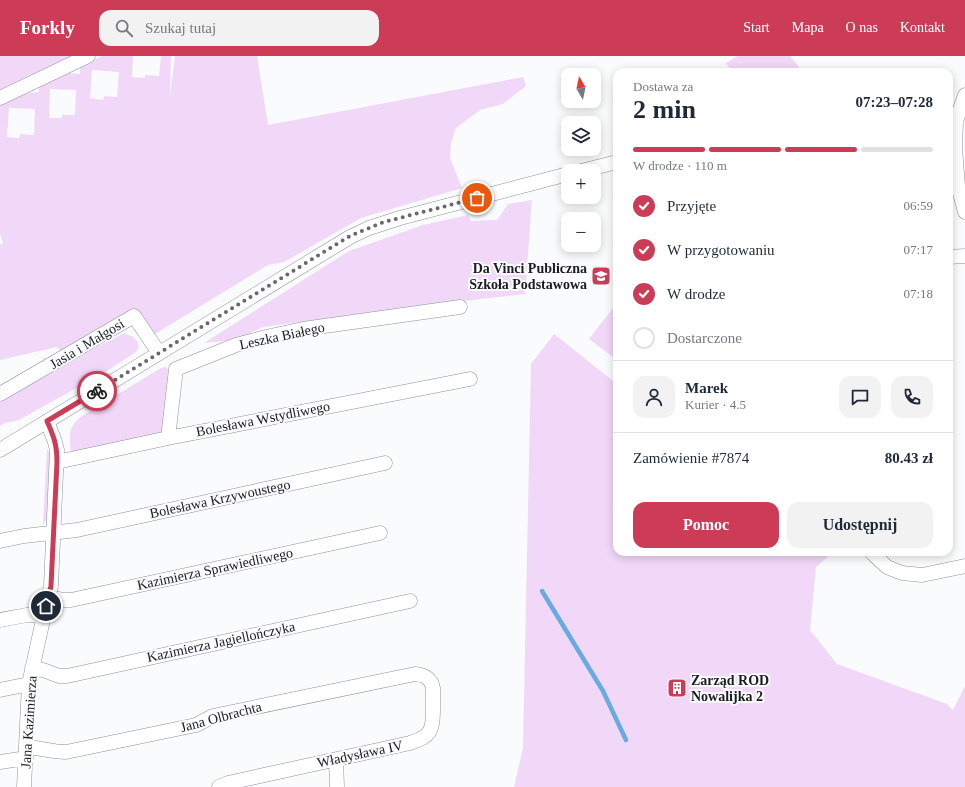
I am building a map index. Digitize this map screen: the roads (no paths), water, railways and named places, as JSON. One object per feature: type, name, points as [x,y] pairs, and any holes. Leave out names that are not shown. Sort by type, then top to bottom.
[{"type":"street","points":[[0,98],[88,56]]},
{"type":"street","points":[[953,118],[965,95]]},
{"type":"street","points":[[953,129],[958,186],[965,212]]},
{"type":"street","points":[[601,166],[613,163]]},
{"type":"street","points":[[0,450],[350,236],[400,218],[561,176]]},
{"type":"street","points":[[953,256],[965,256]]},
{"type":"street","name":"Leszka Białego","points":[[168,438],[176,370],[236,345],[266,337],[303,329],[460,307]]},
{"type":"street","name":"Jasia i Małgosi","points":[[0,394],[134,316],[159,353]]},
{"type":"street","name":"Bolesława Wstydliwego","points":[[57,462],[168,438],[470,379]]},
{"type":"street","name":"Jana Kazimierza","points":[[24,787],[29,684],[51,586],[57,450],[47,421]]},
{"type":"street","name":"Bolesława Krzywoustego","points":[[0,542],[24,536],[77,530],[385,463]]},
{"type":"street","name":"Kazimierza Sprawiedliwego","points":[[49,597],[72,600],[380,533]]},
{"type":"street","points":[[875,556],[887,567],[902,573],[922,575],[965,566]]},
{"type":"street","name":"Kazimierza Jagiellończyka","points":[[32,669],[43,670],[59,676],[67,676],[410,601]]},
{"type":"street","points":[[0,620],[27,615],[44,615]]},
{"type":"street","name":"Jana Olbrachta","points":[[0,762],[38,748],[54,752],[66,752],[196,725],[213,716],[415,674]]},
{"type":"street","name":"Władysława IV","points":[[219,787],[228,783],[336,760],[419,740],[427,734],[433,723],[433,688],[432,683],[425,675],[415,674]]},
{"type":"street","points":[[0,690],[29,684]]},
{"type":"street","points":[[336,760],[337,787]]},
{"type":"waterway","points":[[542,591],[603,691],[626,740]]},
{"type":"place","name":"Da Vinci Publiczna Szkoła Podstawowa","points":[[601,276]]},
{"type":"place","name":"Zarząd ROD Nowalijka 2","points":[[677,688]]}]
